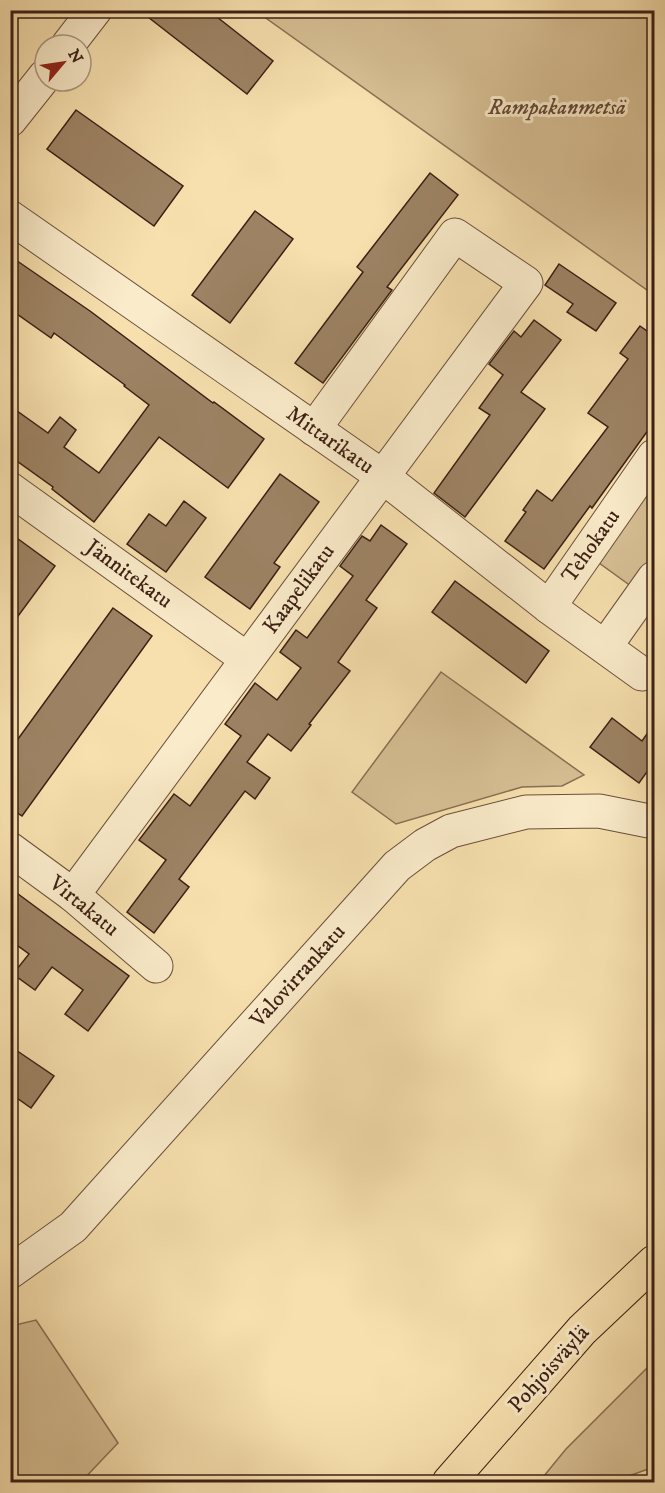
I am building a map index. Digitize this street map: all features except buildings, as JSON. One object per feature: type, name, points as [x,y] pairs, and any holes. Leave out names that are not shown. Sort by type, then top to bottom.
[{"type":"main road","name":"Pohjoisväylä","points":[[449,1482],[582,1330],[654,1262]]},
{"type":"street","points":[[77,33],[95,10]]},
{"type":"street","points":[[10,120],[33,91]]},
{"type":"street","name":"Mittarikatu","points":[[10,217],[382,476],[549,607],[642,674]]},
{"type":"street","name":"Kaapelikatu","points":[[73,895],[526,283],[455,235],[314,429]]},
{"type":"street","name":"Tehokatu","points":[[549,607],[654,456]]},
{"type":"street","name":"Jännitekatu","points":[[10,489],[247,659]]},
{"type":"street","points":[[605,648],[654,578]]},
{"type":"street","name":"Valovirrankatu","points":[[10,1272],[73,1227],[397,866],[425,845],[451,831],[526,812],[600,811],[649,821]]},
{"type":"street","name":"Virtakatu","points":[[10,849],[73,895],[156,966]]},
{"type":"green space","name":"Rampakanmetsä","points":[[256,11],[654,11],[654,295]]},
{"type":"green space","points":[[654,474],[654,563],[635,589],[595,560]]},
{"type":"green space","points":[[441,672],[584,775],[562,786],[522,787],[396,824],[352,792]]},
{"type":"green space","points":[[36,1320],[118,1443],[81,1482],[11,1482],[11,1326]]},
{"type":"green space","points":[[654,1361],[654,1467],[612,1482],[539,1482],[566,1449]]}]
